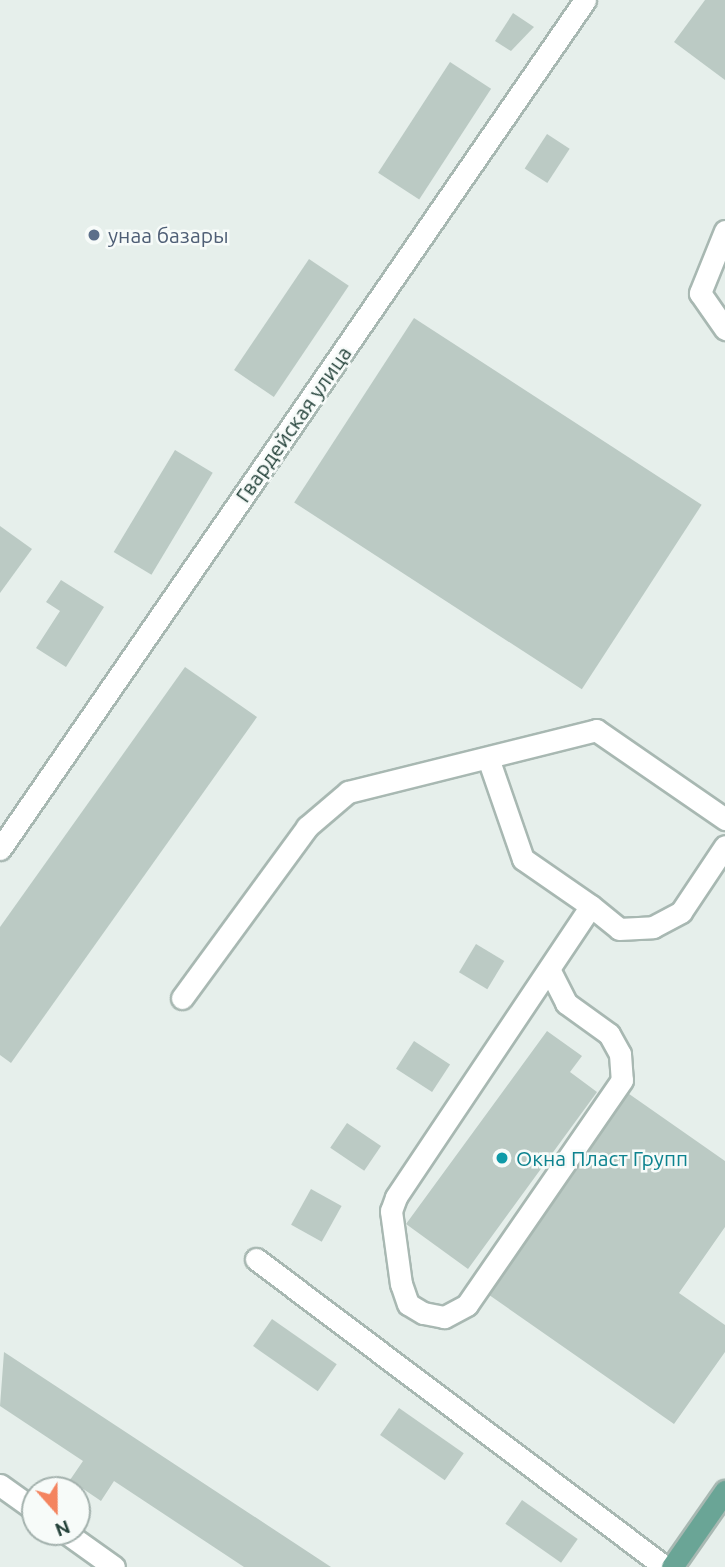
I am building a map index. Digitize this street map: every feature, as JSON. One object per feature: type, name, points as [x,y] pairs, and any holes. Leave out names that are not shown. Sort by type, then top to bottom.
[{"type":"main road","points":[[672,1567],[725,1492]]},
{"type":"street","name":"Гвардейская улица","points":[[0,849],[585,0]]},
{"type":"street","points":[[725,231],[700,293],[725,329]]},
{"type":"street","points":[[182,998],[307,827],[348,792],[596,730],[725,819]]},
{"type":"street","points":[[488,758],[523,859],[591,905],[619,929],[653,928],[681,912],[725,846]]},
{"type":"street","points":[[551,972],[566,1003],[609,1034],[620,1054],[622,1080],[467,1305],[444,1317],[423,1313],[408,1304],[404,1294],[391,1211],[551,972],[591,905]]},
{"type":"street","points":[[256,1259],[665,1567]]},
{"type":"street","points":[[0,1485],[21,1500]]},
{"type":"street","points":[[85,1546],[114,1567]]},
{"type":"building","points":[[705,0],[725,0],[725,80],[674,42]]},
{"type":"building","points":[[513,13],[534,27],[511,51],[495,41]]},
{"type":"building","points":[[450,62],[491,89],[419,199],[378,173]]},
{"type":"building","points":[[547,134],[570,149],[547,183],[525,168]]},
{"type":"building","points":[[309,259],[349,286],[274,397],[234,370]]},
{"type":"building","points":[[414,318],[702,505],[582,689],[294,503]]},
{"type":"building","points":[[175,450],[213,473],[151,575],[114,552]]},
{"type":"building","points":[[0,526],[32,549],[0,593]]},
{"type":"building","points":[[61,580],[104,607],[66,667],[36,648],[60,611],[46,602]]},
{"type":"building","points":[[185,667],[257,717],[11,1063],[0,1055],[0,927]]},
{"type":"building","points":[[476,944],[504,961],[487,989],[459,972]]},
{"type":"building","name":"Окна Пласт Групп","points":[[547,1031],[582,1056],[570,1072],[597,1092],[468,1269],[406,1224]]},
{"type":"building","points":[[414,1041],[450,1064],[432,1092],[396,1069]]},
{"type":"building","points":[[622,1089],[725,1161],[725,1227],[679,1293],[725,1325],[725,1352],[674,1424],[482,1290]]},
{"type":"building","points":[[347,1123],[381,1146],[364,1171],[330,1148]]},
{"type":"building","points":[[311,1189],[342,1206],[322,1242],[291,1225]]},
{"type":"building","points":[[272,1319],[337,1364],[318,1391],[253,1346]]},
{"type":"building","points":[[4,1352],[331,1567],[244,1567],[114,1481],[101,1501],[91,1494],[91,1476],[73,1476],[83,1461],[0,1406]]},
{"type":"building","points":[[399,1408],[464,1453],[445,1480],[380,1435]]},
{"type":"building","points":[[522,1500],[578,1539],[561,1563],[505,1524]]},
{"type":"place","name":"унаа базары","points":[[94,235]]},
{"type":"place","name":"Окна Пласт Групп","points":[[502,1158]]}]
